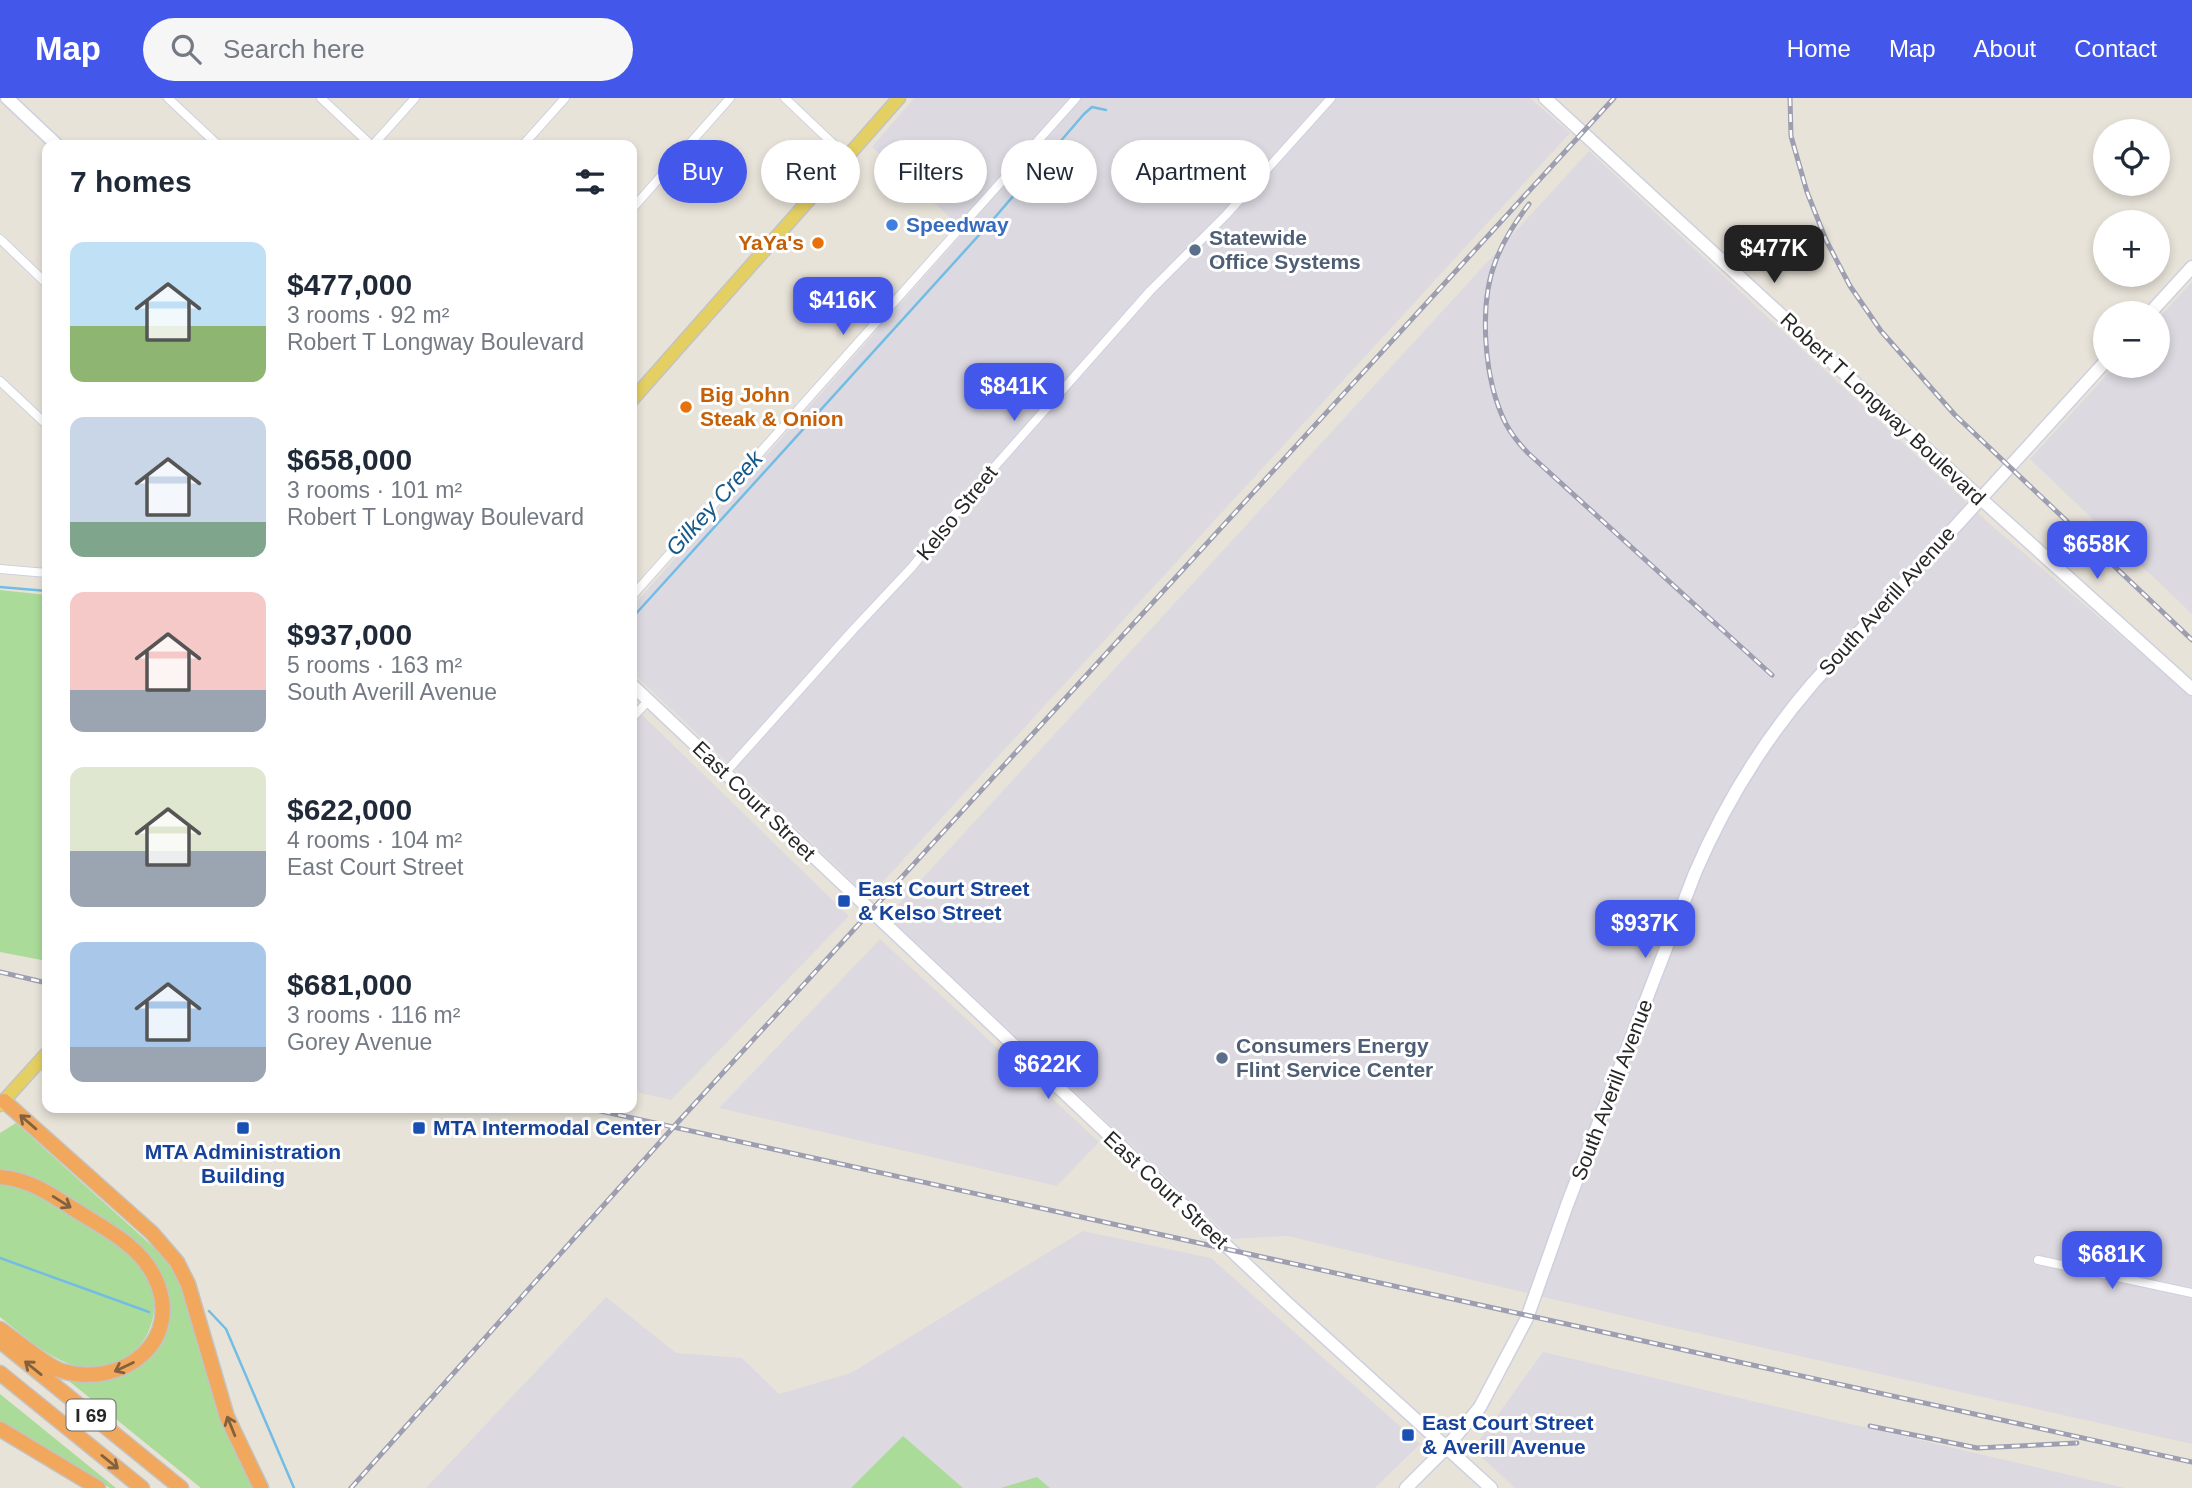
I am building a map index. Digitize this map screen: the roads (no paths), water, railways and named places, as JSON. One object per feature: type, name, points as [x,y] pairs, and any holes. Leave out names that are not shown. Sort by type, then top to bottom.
[{"type":"highway","points":[[2,1103],[152,1233],[177,1262],[190,1291],[227,1417],[261,1488]]},
{"type":"highway","points":[[0,1177],[38,1187],[129,1245],[154,1275],[162,1301],[160,1324],[145,1352],[128,1366],[106,1374],[84,1375],[60,1370],[0,1329]]},
{"type":"highway","name":"I 69","points":[[0,1341],[181,1488]]},
{"type":"highway","name":"I 69","points":[[0,1373],[142,1488]]},
{"type":"highway","points":[[0,1429],[98,1488]]},
{"type":"main road","points":[[860,142],[899,98]]},
{"type":"main road","points":[[637,392],[806,203]]},
{"type":"main road","points":[[2,1103],[42,1059]]},
{"type":"street","points":[[7,98],[52,140]]},
{"type":"street","points":[[168,98],[213,140]]},
{"type":"street","points":[[321,98],[367,140]]},
{"type":"street","points":[[377,140],[415,98]]},
{"type":"street","points":[[527,140],[565,98]]},
{"type":"street","points":[[637,203],[730,98]]},
{"type":"street","points":[[785,98],[829,140]]},
{"type":"street","points":[[637,590],[1076,98]]},
{"type":"street","name":"Kelso Street","points":[[725,773],[912,567],[982,481],[1150,290],[1226,215],[1331,98]]},
{"type":"street","name":"Robert T Longway Boulevard","points":[[1545,98],[2192,690]]},
{"type":"street","points":[[0,239],[42,279]]},
{"type":"street","points":[[2161,301],[2192,267]]},
{"type":"street","name":"South Averill Avenue","points":[[1406,1488],[1446,1448],[1489,1393],[1527,1318],[1567,1205],[1695,873],[1741,779],[1774,730],[1813,683],[2093,375]]},
{"type":"street","points":[[0,381],[42,420]]},
{"type":"street","points":[[0,569],[42,573]]},
{"type":"street","name":"East Court Street","points":[[637,690],[1277,1293],[1491,1488]]},
{"type":"street","points":[[637,713],[648,701]]},
{"type":"street","points":[[2038,1260],[2192,1293]]},
{"type":"waterway","name":"Gilkey Creek","points":[[637,612],[990,223],[1084,114],[1092,107],[1106,110]]},
{"type":"waterway","name":"Gilkey Creek","points":[[0,587],[42,591]]},
{"type":"waterway","points":[[0,1258],[149,1312]]},
{"type":"waterway","points":[[209,1311],[226,1329],[294,1488]]},
{"type":"railway","points":[[351,1488],[678,1122],[1614,98]]},
{"type":"railway","points":[[1790,98],[1791,136],[1807,192],[1826,240],[1850,286],[1881,331],[1955,415],[2192,640]]},
{"type":"railway","points":[[1529,204],[1499,252],[1490,278],[1487,299],[1485,320],[1488,365],[1506,424],[1529,454],[1772,675]]},
{"type":"railway","points":[[0,972],[42,982]]},
{"type":"railway","points":[[610,1113],[2192,1462]]},
{"type":"railway","points":[[1870,1426],[1977,1448],[2077,1443]]},
{"type":"place","name":"Speedway","points":[[892,225]]},
{"type":"place","name":"YaYa's","points":[[818,243]]},
{"type":"place","name":"Statewide Office Systems","points":[[1195,250]]},
{"type":"place","name":"Big John Steak & Onion","points":[[686,407]]},
{"type":"place","name":"East Court Street & Kelso Street","points":[[844,901]]},
{"type":"place","name":"Consumers Energy Flint Service Center","points":[[1222,1058]]},
{"type":"place","name":"MTA Administration Building","points":[[243,1128]]},
{"type":"place","name":"MTA Intermodal Center","points":[[419,1128]]},
{"type":"place","name":"East Court Street & Averill Avenue","points":[[1408,1435]]}]
